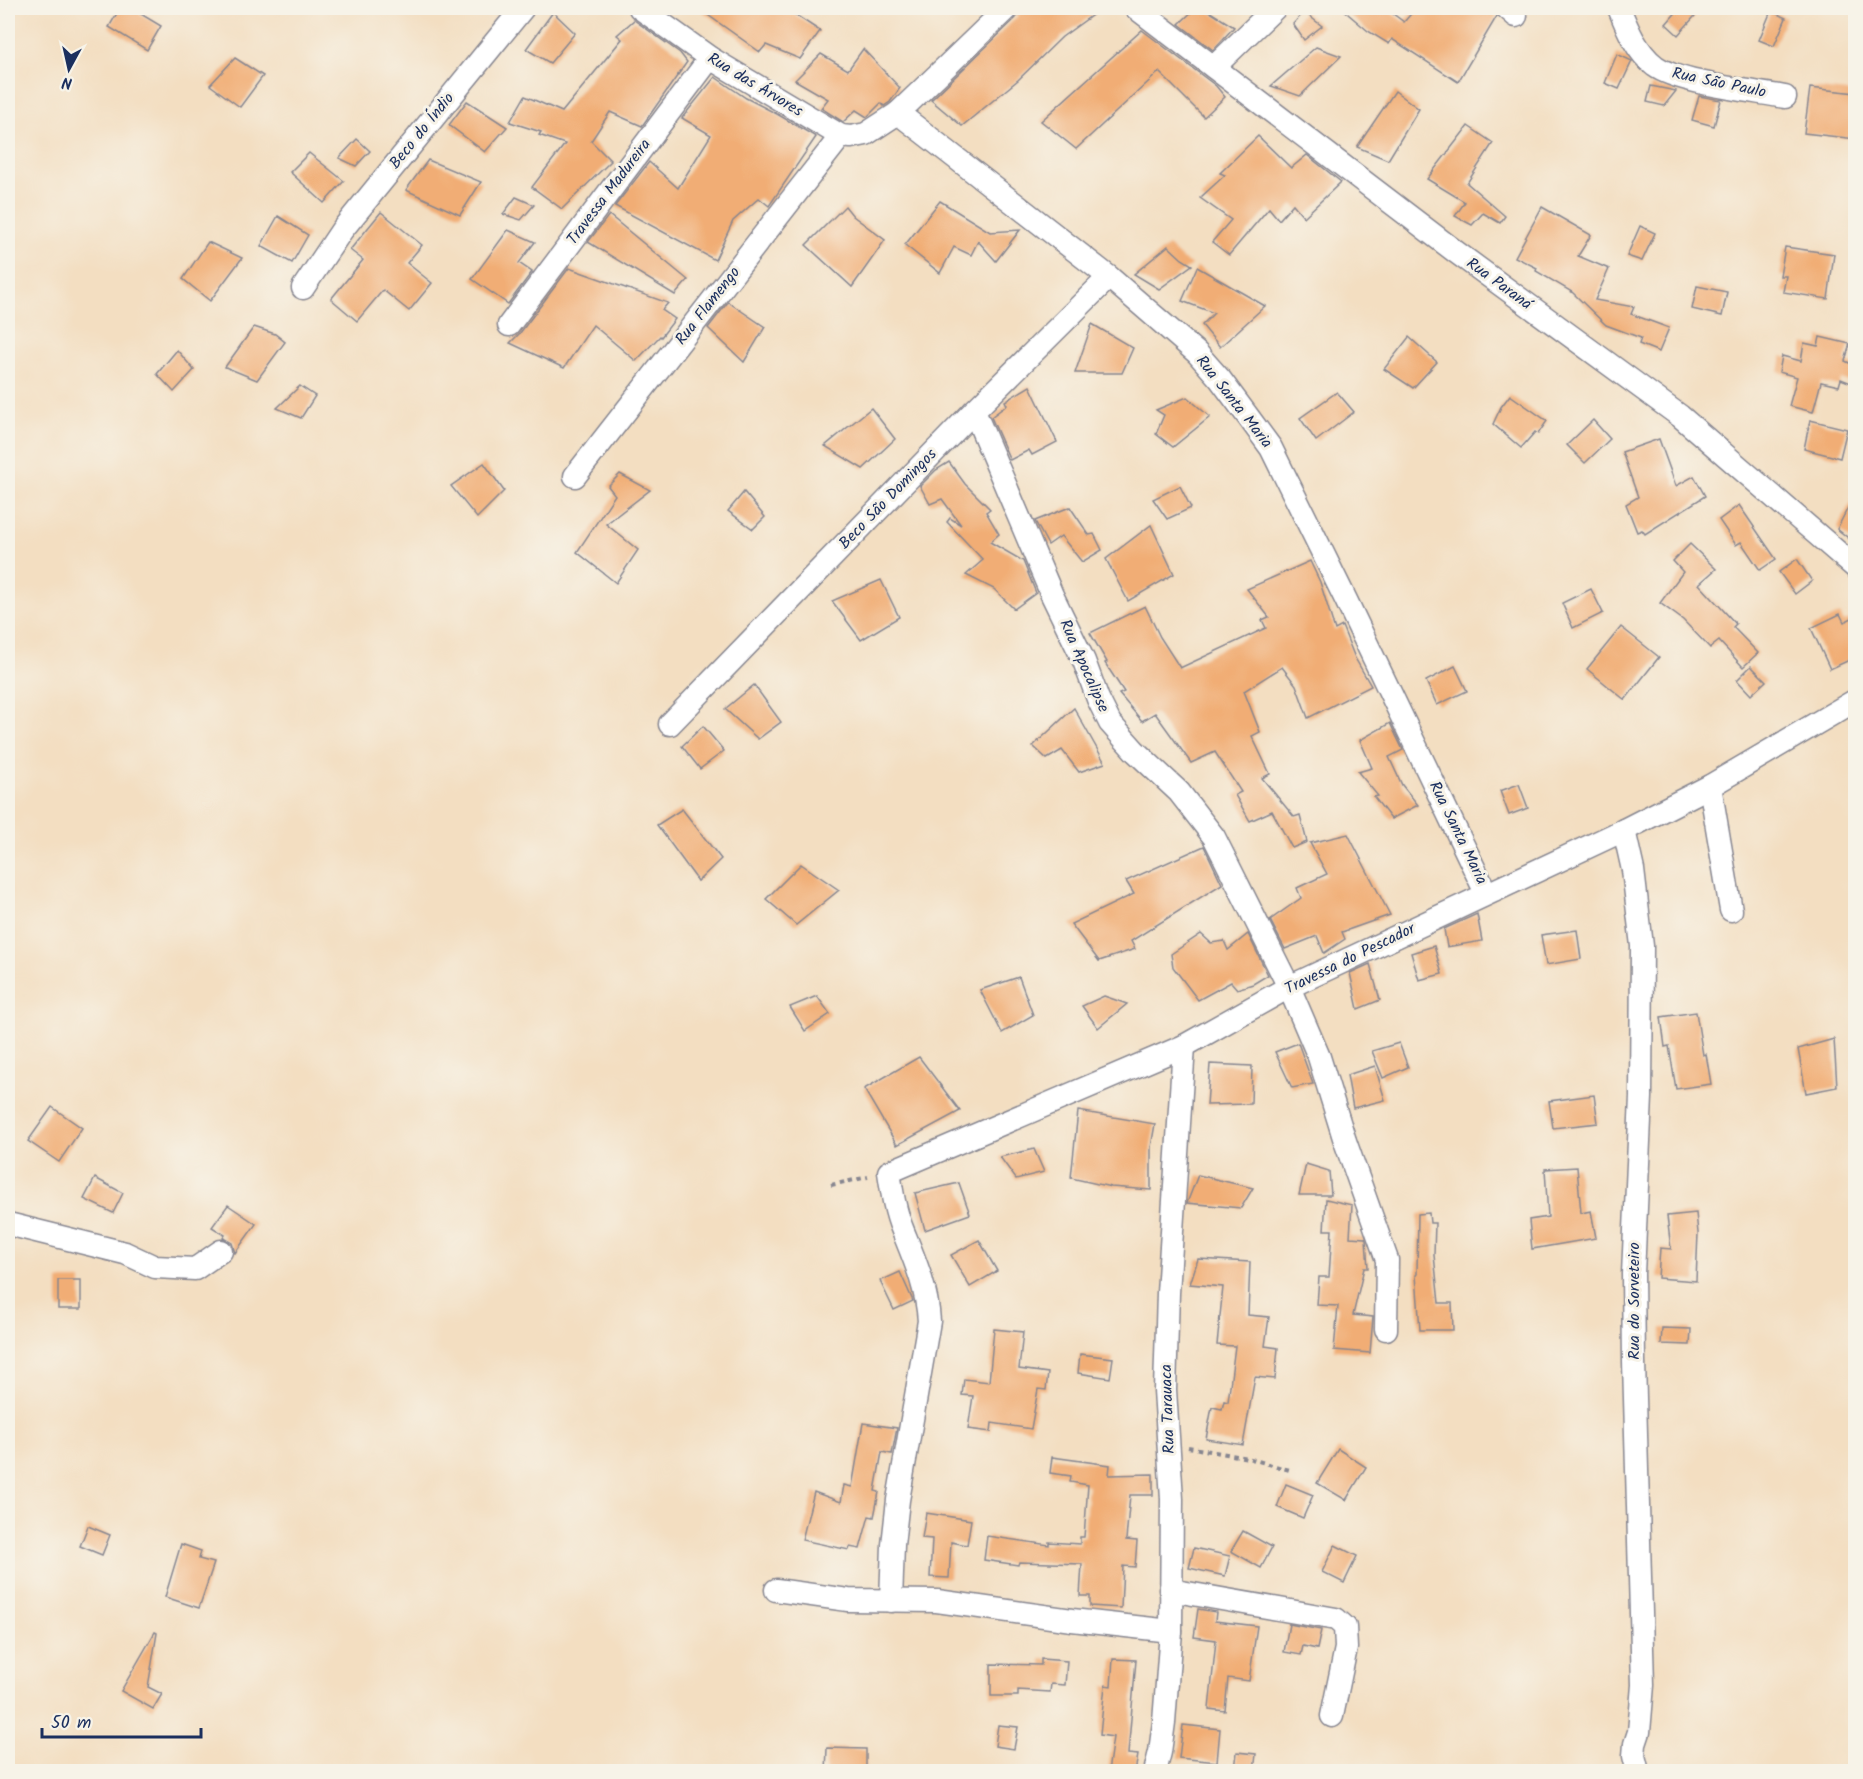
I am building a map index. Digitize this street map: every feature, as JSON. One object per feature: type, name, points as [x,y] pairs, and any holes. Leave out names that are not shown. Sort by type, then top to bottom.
[{"type":"street","name":"Beco do Índio","points":[[303,288],[342,230],[523,8]]},
{"type":"street","name":"Rua das Árvores","points":[[640,8],[710,58],[841,136]]},
{"type":"street","points":[[841,136],[858,136],[878,128],[898,113],[1007,8]]},
{"type":"street","name":"Rua Paraná","points":[[1136,8],[1455,252],[1680,416],[1856,568]]},
{"type":"street","points":[[1215,67],[1275,8]]},
{"type":"street","name":"Rua São Paulo","points":[[1619,8],[1632,39],[1654,65],[1668,73],[1785,97]]},
{"type":"street","name":"Travessa Madureira","points":[[509,326],[710,58]]},
{"type":"street","name":"Rua Santa Maria","points":[[898,113],[1109,277],[1197,353],[1220,379],[1271,448],[1352,610],[1486,893]]},
{"type":"street","name":"Rua Flamengo","points":[[575,476],[841,136]]},
{"type":"street","name":"Beco São Domingos","points":[[670,724],[974,411],[1109,277]]},
{"type":"street","name":"Rua Apocalipse","points":[[974,411],[1052,595],[1084,661],[1110,723],[1135,751],[1179,792],[1214,837],[1289,987],[1319,1057],[1345,1141],[1387,1260],[1386,1329]]},
{"type":"street","name":"Travessa do Pescador","points":[[889,1172],[1184,1046],[1289,987],[1624,830],[1710,786],[1856,700]]},
{"type":"street","points":[[1710,786],[1731,910]]},
{"type":"street","name":"Rua do Sorveteiro","points":[[1624,830],[1633,870],[1641,946],[1641,1097],[1635,1197],[1634,1274],[1634,1362],[1643,1685],[1640,1732],[1635,1744],[1634,1756],[1638,1772]]},
{"type":"street","name":"Rua Tarauaca","points":[[1155,1772],[1164,1722],[1171,1631],[1172,1499],[1165,1390],[1184,1046]]},
{"type":"street","points":[[889,1172],[892,1195],[902,1229],[919,1268],[928,1302],[929,1320],[898,1500],[893,1545],[891,1600]]},
{"type":"street","points":[[8,1224],[125,1252],[155,1267],[195,1269],[221,1251]]},
{"type":"street","points":[[776,1590],[848,1600],[937,1601],[1171,1631]]},
{"type":"street","points":[[1170,1590],[1336,1619],[1345,1627],[1346,1648],[1332,1716]]},
{"type":"path","points":[[831,1185],[889,1172]]},
{"type":"path","points":[[1168,1438],[1192,1449],[1248,1458],[1293,1471]]},
{"type":"building","points":[[120,8],[131,8],[161,26],[147,50],[109,27]]},
{"type":"building","points":[[698,8],[799,8],[794,14],[820,31],[800,59],[766,45],[760,52]]},
{"type":"building","points":[[1027,8],[1102,8],[1062,37],[1018,80],[962,126],[931,100],[1020,12]]},
{"type":"building","points":[[1196,8],[1204,8],[1234,27],[1213,50],[1179,24]]},
{"type":"building","points":[[1341,8],[1385,8],[1404,22],[1416,8],[1494,8],[1497,16],[1458,82],[1392,39],[1389,44],[1368,31]]},
{"type":"building","points":[[1680,8],[1702,8],[1678,35],[1666,24]]},
{"type":"building","points":[[1771,11],[1786,18],[1774,46],[1759,40]]},
{"type":"building","points":[[553,12],[575,33],[550,63],[526,49]]},
{"type":"building","points":[[1304,12],[1322,26],[1304,40],[1293,24]]},
{"type":"building","points":[[634,20],[680,53],[687,62],[642,126],[610,112],[591,141],[611,161],[562,209],[532,187],[565,144],[539,135],[541,132],[510,122],[525,96],[562,112],[622,39],[617,35]]},
{"type":"building","points":[[1142,30],[1216,86],[1225,97],[1204,117],[1159,72],[1076,149],[1041,121]]},
{"type":"building","points":[[1316,47],[1341,56],[1300,96],[1271,86]]},
{"type":"building","points":[[863,49],[900,88],[890,102],[884,106],[881,103],[867,117],[856,110],[843,122],[821,108],[828,99],[795,80],[821,54],[848,70]]},
{"type":"building","points":[[1617,54],[1632,61],[1619,89],[1605,83]]},
{"type":"building","points":[[235,58],[263,76],[240,107],[210,85]]},
{"type":"building","points":[[715,77],[746,98],[816,137],[769,206],[759,198],[733,221],[715,260],[615,206],[649,162],[678,188],[711,135],[682,118]]},
{"type":"building","points":[[1651,86],[1676,91],[1664,106],[1647,102]]},
{"type":"building","points":[[1810,88],[1856,93],[1856,139],[1804,133]]},
{"type":"building","points":[[1395,91],[1419,109],[1388,160],[1357,147]]},
{"type":"building","points":[[1699,96],[1721,100],[1714,126],[1692,120]]},
{"type":"building","points":[[467,101],[507,127],[485,152],[449,125]]},
{"type":"building","points":[[1468,126],[1493,143],[1467,183],[1505,216],[1500,223],[1483,213],[1472,225],[1455,216],[1465,202],[1427,179]]},
{"type":"building","points":[[1258,136],[1291,168],[1307,155],[1341,182],[1304,217],[1293,204],[1279,220],[1269,208],[1229,255],[1212,242],[1231,220],[1200,198],[1225,175],[1220,173]]},
{"type":"building","points":[[357,139],[370,151],[356,166],[339,158]]},
{"type":"building","points":[[309,153],[344,181],[324,203],[290,172]]},
{"type":"building","points":[[428,160],[481,182],[460,215],[406,190]]},
{"type":"building","points":[[516,197],[534,205],[521,220],[503,214]]},
{"type":"building","points":[[940,201],[990,232],[1020,230],[996,261],[978,241],[971,255],[954,247],[940,273],[905,245]]},
{"type":"building","points":[[845,206],[853,216],[885,240],[852,287],[806,245]]},
{"type":"building","points":[[1542,207],[1591,235],[1578,256],[1609,269],[1595,300],[1634,307],[1631,314],[1669,328],[1659,352],[1639,344],[1641,338],[1606,325],[1572,292],[1536,271],[1537,268],[1515,257]]},
{"type":"building","points":[[381,212],[422,245],[407,263],[432,283],[409,311],[383,290],[357,321],[331,299],[363,260],[350,250]]},
{"type":"building","points":[[609,215],[688,280],[675,295],[588,242]]},
{"type":"building","points":[[278,216],[308,235],[292,263],[261,246]]},
{"type":"building","points":[[1640,226],[1655,233],[1642,261],[1627,256]]},
{"type":"building","points":[[508,230],[535,242],[519,263],[532,272],[508,304],[472,279]]},
{"type":"building","points":[[208,242],[242,258],[210,301],[183,279]]},
{"type":"building","points":[[1168,246],[1192,265],[1159,289],[1134,274]]},
{"type":"building","points":[[1785,247],[1834,254],[1828,299],[1783,292],[1786,276],[1780,276]]},
{"type":"building","points":[[1197,267],[1265,306],[1220,347],[1202,325],[1214,313],[1182,301]]},
{"type":"building","points":[[569,268],[668,303],[662,310],[675,319],[661,337],[636,361],[593,325],[564,368],[510,343]]},
{"type":"building","points":[[1697,286],[1727,292],[1722,316],[1692,309]]},
{"type":"building","points":[[728,302],[765,327],[744,362],[708,328]]},
{"type":"building","points":[[1092,324],[1133,348],[1122,373],[1075,373]]},
{"type":"building","points":[[254,327],[275,334],[285,342],[257,380],[225,367]]},
{"type":"building","points":[[1409,337],[1437,362],[1413,388],[1384,369]]},
{"type":"building","points":[[1820,337],[1850,344],[1845,361],[1856,366],[1856,385],[1841,379],[1839,386],[1821,382],[1813,412],[1789,406],[1797,377],[1779,372],[1782,356],[1801,361],[1804,343],[1818,346]]},
{"type":"building","points":[[177,350],[194,370],[174,392],[157,374]]},
{"type":"building","points":[[300,386],[315,396],[301,418],[277,408]]},
{"type":"building","points":[[1030,386],[1057,442],[1032,455],[1029,450],[1010,460],[991,417],[1007,405],[1005,401]]},
{"type":"building","points":[[1337,392],[1354,412],[1316,441],[1300,418]]},
{"type":"building","points":[[1510,395],[1547,421],[1538,434],[1535,432],[1521,448],[1493,424]]},
{"type":"building","points":[[1187,397],[1210,417],[1173,447],[1156,434],[1164,415],[1156,410]]},
{"type":"building","points":[[871,408],[895,439],[863,469],[825,446]]},
{"type":"building","points":[[1593,420],[1610,439],[1585,463],[1567,445]]},
{"type":"building","points":[[1810,420],[1847,429],[1840,458],[1804,449]]},
{"type":"building","points":[[1659,439],[1676,486],[1694,476],[1705,496],[1645,534],[1642,530],[1637,532],[1626,504],[1638,497],[1622,452]]},
{"type":"building","points":[[949,462],[965,484],[990,509],[986,512],[999,534],[990,542],[1023,561],[1036,593],[1014,609],[994,589],[966,575],[983,560],[947,522],[950,518],[961,525],[942,499],[930,504],[920,486],[936,470]]},
{"type":"building","points":[[484,463],[504,491],[477,518],[451,486]]},
{"type":"building","points":[[620,474],[650,490],[606,524],[638,550],[616,583],[577,552],[615,495],[608,486]]},
{"type":"building","points":[[1180,486],[1191,508],[1167,519],[1153,499]]},
{"type":"building","points":[[744,492],[765,517],[753,529],[728,511]]},
{"type":"building","points":[[1856,492],[1856,544],[1837,529]]},
{"type":"building","points":[[1739,505],[1776,559],[1760,570],[1741,542],[1736,545],[1719,520]]},
{"type":"building","points":[[1070,507],[1089,535],[1094,534],[1102,550],[1082,562],[1061,536],[1048,545],[1035,521]]},
{"type":"building","points":[[1151,525],[1174,574],[1128,601],[1106,559]]},
{"type":"building","points":[[1690,544],[1716,569],[1699,584],[1736,624],[1733,627],[1758,653],[1743,667],[1719,641],[1710,648],[1683,620],[1660,603],[1683,572],[1673,561]]},
{"type":"building","points":[[1797,559],[1812,581],[1795,594],[1779,572]]},
{"type":"building","points":[[1310,561],[1320,582],[1335,630],[1342,626],[1355,658],[1371,686],[1308,718],[1296,685],[1282,667],[1244,691],[1260,732],[1252,736],[1270,774],[1262,778],[1294,817],[1300,815],[1307,842],[1292,848],[1272,811],[1250,821],[1235,795],[1241,792],[1215,752],[1191,763],[1155,713],[1142,721],[1119,694],[1124,692],[1105,663],[1107,662],[1090,633],[1145,606],[1160,637],[1180,668],[1266,628],[1262,620],[1269,617],[1247,589]]},
{"type":"building","points":[[881,580],[899,617],[861,640],[832,601]]},
{"type":"building","points":[[1591,589],[1603,613],[1573,628],[1562,603]]},
{"type":"building","points":[[1840,614],[1844,622],[1856,616],[1856,657],[1830,669],[1811,628]]},
{"type":"building","points":[[1621,627],[1659,657],[1625,700],[1587,669]]},
{"type":"building","points":[[1455,666],[1467,691],[1437,705],[1426,681]]},
{"type":"building","points":[[1751,666],[1766,681],[1751,695],[1737,680]]},
{"type":"building","points":[[754,685],[781,722],[758,739],[725,709]]},
{"type":"building","points":[[1074,708],[1105,763],[1079,772],[1062,750],[1047,759],[1033,746]]},
{"type":"building","points":[[1390,723],[1403,750],[1389,757],[1402,785],[1418,805],[1391,819],[1374,797],[1378,796],[1358,772],[1372,768],[1360,740]]},
{"type":"building","points":[[703,726],[724,751],[700,769],[682,746]]},
{"type":"building","points":[[1519,784],[1528,808],[1509,815],[1500,791]]},
{"type":"building","points":[[682,809],[721,859],[698,881],[657,825]]},
{"type":"building","points":[[1348,834],[1390,915],[1342,932],[1345,939],[1324,953],[1317,936],[1285,949],[1270,920],[1301,898],[1297,888],[1327,874],[1310,843]]},
{"type":"building","points":[[1204,846],[1222,884],[1131,941],[1135,949],[1099,961],[1071,924],[1134,894],[1126,881]]},
{"type":"building","points":[[801,864],[839,890],[796,925],[766,899]]},
{"type":"building","points":[[1477,914],[1482,941],[1447,947],[1444,929]]},
{"type":"building","points":[[1577,930],[1581,959],[1546,965],[1541,935]]},
{"type":"building","points":[[1201,934],[1211,943],[1224,941],[1228,950],[1248,934],[1268,975],[1253,984],[1237,989],[1231,982],[1198,1000],[1173,967],[1171,954]]},
{"type":"building","points":[[1434,946],[1442,974],[1419,980],[1411,953]]},
{"type":"building","points":[[1370,964],[1380,1000],[1358,1009],[1350,973]]},
{"type":"building","points":[[1019,977],[1033,1015],[1002,1033],[980,990]]},
{"type":"building","points":[[817,996],[830,1014],[805,1031],[790,1007]]},
{"type":"building","points":[[1104,996],[1127,1004],[1098,1028],[1082,1006]]},
{"type":"building","points":[[1696,1012],[1703,1055],[1706,1054],[1711,1084],[1676,1089],[1669,1046],[1665,1047],[1661,1017]]},
{"type":"building","points":[[1834,1039],[1837,1087],[1806,1093],[1798,1049]]},
{"type":"building","points":[[1298,1043],[1313,1084],[1292,1088],[1275,1052]]},
{"type":"building","points":[[1399,1043],[1408,1067],[1383,1078],[1372,1051]]},
{"type":"building","points":[[919,1057],[960,1111],[897,1145],[864,1089]]},
{"type":"building","points":[[1210,1064],[1252,1066],[1251,1104],[1207,1105]]},
{"type":"building","points":[[1375,1066],[1385,1100],[1353,1108],[1347,1075]]},
{"type":"building","points":[[1594,1095],[1598,1123],[1553,1128],[1549,1101]]},
{"type":"building","points":[[52,1107],[82,1128],[59,1162],[28,1141]]},
{"type":"building","points":[[1078,1111],[1155,1124],[1151,1147],[1151,1190],[1111,1187],[1071,1178]]},
{"type":"building","points":[[1034,1149],[1044,1172],[1016,1179],[1000,1157]]},
{"type":"building","points":[[1306,1164],[1329,1171],[1331,1195],[1299,1195]]},
{"type":"building","points":[[1577,1167],[1581,1213],[1591,1211],[1596,1238],[1532,1249],[1529,1220],[1548,1217],[1545,1169]]},
{"type":"building","points":[[1198,1175],[1253,1188],[1241,1208],[1187,1203]]},
{"type":"building","points":[[95,1178],[123,1193],[113,1213],[84,1199]]},
{"type":"building","points":[[959,1183],[970,1214],[925,1230],[915,1193]]},
{"type":"building","points":[[1326,1199],[1352,1205],[1350,1237],[1366,1240],[1368,1268],[1364,1268],[1353,1315],[1373,1317],[1370,1353],[1334,1350],[1338,1306],[1317,1305],[1319,1277],[1329,1277],[1332,1230],[1324,1230]]},
{"type":"building","points":[[228,1205],[256,1224],[235,1253],[232,1243],[223,1238],[225,1235],[212,1227]]},
{"type":"building","points":[[1429,1213],[1430,1223],[1435,1223],[1434,1255],[1439,1303],[1452,1303],[1453,1330],[1420,1330],[1416,1275],[1418,1214]]},
{"type":"building","points":[[1696,1213],[1698,1233],[1696,1281],[1658,1278],[1660,1248],[1671,1249],[1667,1216]]},
{"type":"building","points":[[979,1240],[997,1271],[970,1287],[951,1255]]},
{"type":"building","points":[[1198,1259],[1250,1262],[1248,1315],[1269,1317],[1265,1346],[1278,1348],[1275,1379],[1255,1377],[1243,1445],[1206,1439],[1212,1407],[1222,1409],[1224,1401],[1228,1402],[1235,1346],[1217,1345],[1223,1287],[1190,1284]]},
{"type":"building","points":[[900,1272],[913,1301],[894,1310],[880,1281]]},
{"type":"building","points":[[58,1280],[81,1280],[81,1309],[58,1309]]},
{"type":"building","points":[[1662,1328],[1691,1329],[1690,1345],[1661,1344]]},
{"type":"building","points":[[994,1329],[1023,1332],[1019,1369],[1048,1373],[1046,1390],[1038,1389],[1031,1429],[992,1423],[991,1432],[968,1429],[973,1396],[962,1395],[964,1379],[989,1382]]},
{"type":"building","points":[[1080,1354],[1113,1358],[1110,1378],[1078,1373]]},
{"type":"building","points":[[863,1423],[897,1428],[892,1454],[882,1452],[875,1491],[879,1492],[874,1517],[869,1516],[860,1549],[850,1547],[849,1550],[802,1540],[814,1492],[841,1502],[844,1485],[852,1487]]},
{"type":"building","points":[[1338,1449],[1366,1467],[1346,1500],[1317,1483]]},
{"type":"building","points":[[1052,1457],[1110,1465],[1109,1475],[1153,1474],[1153,1495],[1130,1495],[1126,1540],[1137,1541],[1135,1567],[1123,1566],[1121,1608],[1090,1606],[1090,1596],[1080,1596],[1082,1564],[1019,1562],[1018,1565],[984,1560],[987,1536],[1049,1545],[1049,1542],[1080,1544],[1080,1537],[1084,1537],[1088,1485],[1070,1482],[1071,1476],[1050,1473]]},
{"type":"building","points":[[1286,1484],[1313,1495],[1303,1518],[1277,1507]]},
{"type":"building","points":[[926,1513],[971,1520],[967,1545],[951,1542],[949,1578],[930,1577],[932,1539],[922,1538]]},
{"type":"building","points":[[88,1526],[110,1535],[102,1555],[80,1546]]},
{"type":"building","points":[[1243,1531],[1272,1547],[1261,1568],[1231,1551]]},
{"type":"building","points":[[181,1544],[201,1551],[199,1559],[214,1563],[199,1608],[165,1597]]},
{"type":"building","points":[[1335,1545],[1357,1556],[1344,1583],[1322,1572]]},
{"type":"building","points":[[1194,1548],[1230,1556],[1225,1576],[1189,1568]]},
{"type":"building","points":[[1198,1609],[1216,1612],[1215,1621],[1257,1626],[1249,1681],[1228,1678],[1225,1711],[1209,1709],[1216,1640],[1194,1637]]},
{"type":"building","points":[[1289,1624],[1321,1630],[1317,1649],[1303,1646],[1301,1655],[1284,1652]]},
{"type":"building","points":[[155,1632],[157,1633],[148,1687],[162,1694],[153,1709],[121,1691]]},
{"type":"building","points":[[1041,1659],[1067,1661],[1065,1685],[1051,1684],[1050,1692],[1018,1690],[1018,1696],[991,1696],[991,1664],[1041,1665]]},
{"type":"building","points":[[1113,1659],[1136,1660],[1128,1754],[1138,1755],[1135,1772],[1108,1772],[1113,1737],[1100,1735],[1105,1685],[1111,1686]]},
{"type":"building","points":[[998,1725],[1018,1727],[1014,1749],[995,1746]]},
{"type":"building","points":[[1183,1725],[1220,1729],[1217,1762],[1179,1758]]},
{"type":"building","points":[[827,1748],[866,1749],[866,1772],[826,1772]]},
{"type":"building","points":[[1237,1752],[1256,1754],[1254,1772],[1235,1770]]}]
